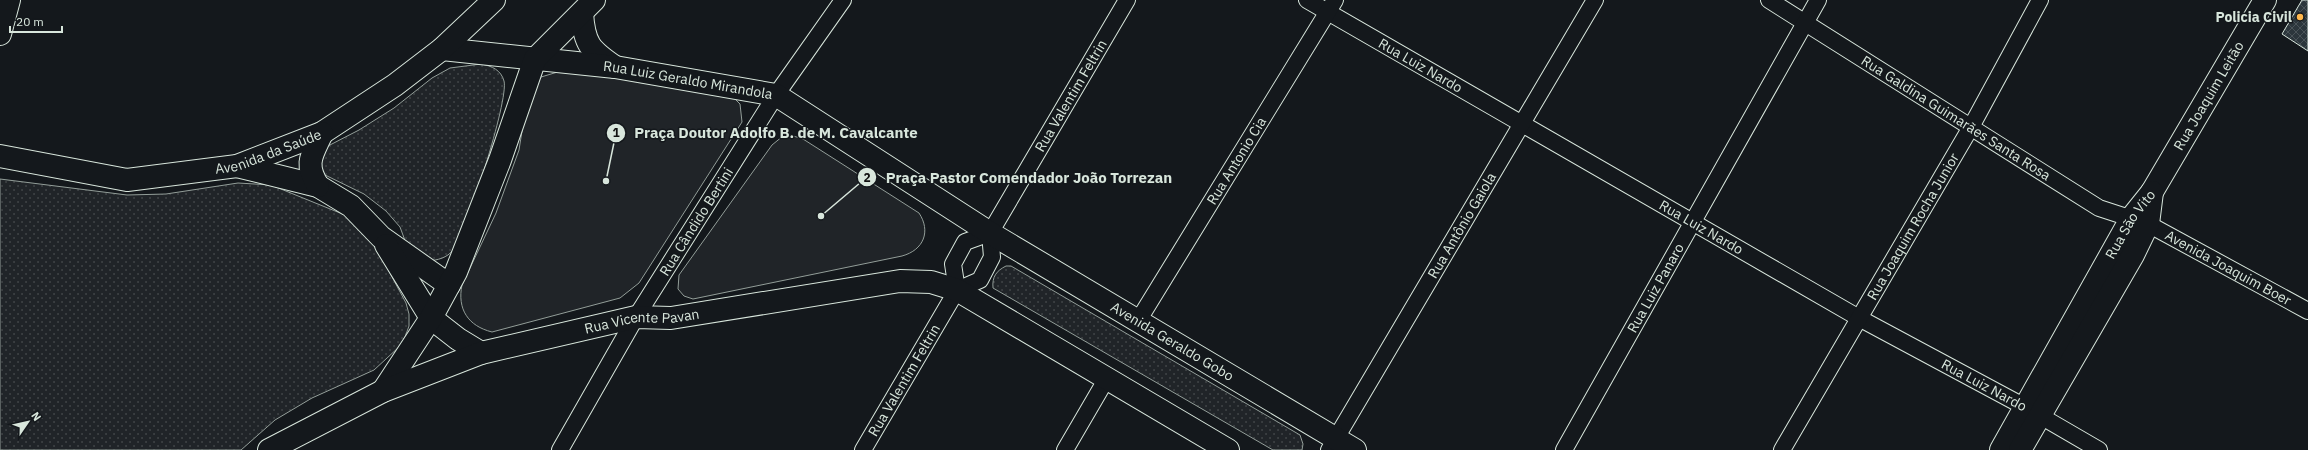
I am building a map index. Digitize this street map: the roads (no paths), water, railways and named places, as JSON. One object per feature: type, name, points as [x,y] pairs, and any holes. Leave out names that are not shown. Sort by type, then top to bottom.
[{"type":"street","name":"Avenida da Saúde","points":[[0,156],[127,180],[237,166],[322,133],[395,85],[442,49],[494,0]]},
{"type":"street","name":"Rua Cândido Bertini","points":[[560,450],[636,317],[776,95],[843,0]]},
{"type":"street","name":"Rua Valentim Feltrin","points":[[990,233],[1127,0]]},
{"type":"street","name":"Rua Luiz Nardo","points":[[1307,0],[1331,6],[1521,125],[1859,318],[2033,411],[2099,450]]},
{"type":"street","name":"Rua Antônio Gaiola","points":[[1333,444],[1595,0]]},
{"type":"street","name":"Rua Galdina Guimarães Santa Rosa","points":[[1769,0],[2100,208],[2140,220]]},
{"type":"street","name":"Rua Luiz Panaro","points":[[1564,450],[1818,0]]},
{"type":"street","name":"Rua Joaquim Rocha Junior","points":[[1782,450],[1971,127],[2040,0]]},
{"type":"street","name":"Rua Joaquim Leitão","points":[[2152,192],[2265,0]]},
{"type":"street","points":[[0,34],[6,3]]},
{"type":"street","points":[[269,450],[383,391],[431,318],[456,272],[500,160],[535,59],[588,6]]},
{"type":"street","points":[[588,6],[586,41],[593,52],[615,67]]},
{"type":"street","name":"Rua Antonio Cia","points":[[1138,321],[1331,6]]},
{"type":"street","name":"Rua Luiz Geraldo Mirandola","points":[[442,49],[615,67],[776,95],[990,233]]},
{"type":"street","points":[[318,186],[311,173],[310,164],[322,133]]},
{"type":"street","points":[[237,166],[318,186],[351,206],[381,237],[449,285]]},
{"type":"street","name":"Rua São Vito","points":[[2000,450],[2033,411],[2133,256],[2140,220],[2152,192]]},
{"type":"street","name":"Avenida Joaquim Boer","points":[[2140,220],[2308,311]]},
{"type":"street","points":[[958,290],[980,280],[992,257],[990,233],[965,242],[953,264],[958,290],[1228,450]]},
{"type":"street","name":"Avenida Geraldo Gobo","points":[[990,233],[1138,321],[1333,444],[1355,450]]},
{"type":"street","points":[[381,237],[431,318],[458,339],[481,353]]},
{"type":"street","name":"Rua Vicente Pavan","points":[[383,391],[481,353],[636,317],[671,318],[900,280],[930,282],[958,290]]},
{"type":"street","name":"Rua Valentim Feltrin","points":[[863,450],[958,290]]},
{"type":"street","points":[[1065,450],[1107,378]]},
{"type":"street","name":"Rua São Vito","points":[[2020,450],[2033,411]]},
{"type":"place","name":"Policia Civil","points":[[2300,17]]},
{"type":"place","name":"Praça Doutor Adolfo B. de M. Cavalcante","points":[[606,181]]},
{"type":"place","name":"Praça Pastor Comendador João Torrezan","points":[[821,216]]}]
